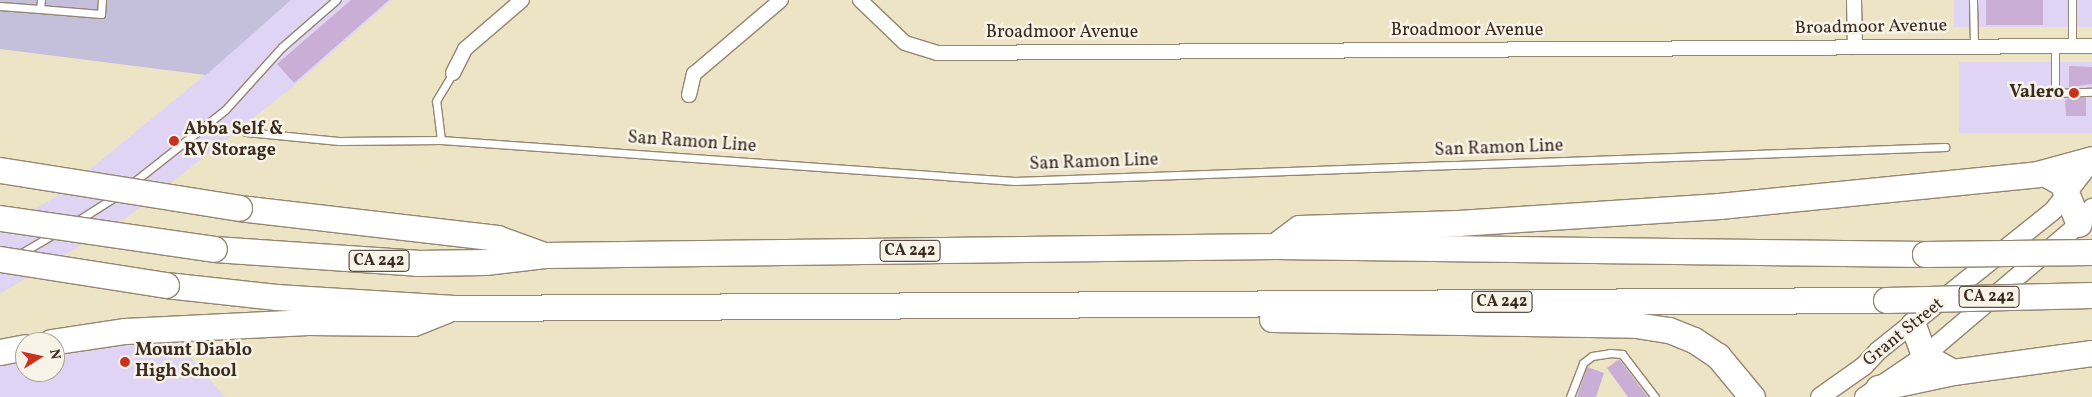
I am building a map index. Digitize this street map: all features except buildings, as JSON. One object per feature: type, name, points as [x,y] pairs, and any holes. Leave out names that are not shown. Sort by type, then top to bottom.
[{"type":"highway","points":[[1276,246],[1298,228],[1458,223],[1719,206],[2044,173],[2092,160]]},
{"type":"highway","points":[[0,170],[239,208],[497,238],[545,255]]},
{"type":"highway","points":[[2044,173],[2062,183],[2086,216]]},
{"type":"highway","name":"CA 242","points":[[0,218],[214,249],[417,263],[485,262],[545,255],[1276,246],[1925,254],[2092,252]]},
{"type":"highway","name":"CA 242","points":[[0,259],[166,285],[276,297],[454,308],[1886,300],[2092,295]]},
{"type":"highway","points":[[1119,304],[1149,315],[1353,322],[1636,325],[1669,330],[1694,340],[1718,356],[1752,397]]},
{"type":"highway","points":[[65,340],[133,330],[308,322],[414,323],[454,308]]},
{"type":"highway","points":[[1914,325],[1924,356],[1953,372]]},
{"type":"highway","points":[[0,352],[15,349]]},
{"type":"highway","points":[[1871,392],[1953,372],[2092,353]]},
{"type":"street","points":[[453,74],[465,49],[522,0]]},
{"type":"street","points":[[689,95],[694,74],[781,0]]},
{"type":"street","name":"Broadmoor Avenue","points":[[860,0],[905,43],[937,53],[1974,45],[2092,46]]},
{"type":"street","points":[[1854,0],[1855,47]]},
{"type":"street","name":"Grant Street","points":[[1820,397],[1914,325],[2053,211],[2092,160]]},
{"type":"street","name":"Grant Street","points":[[1871,392],[1924,356],[2086,216]]},
{"type":"lane","points":[[40,9],[41,0]]},
{"type":"lane","points":[[0,6],[101,14],[102,0]]},
{"type":"lane","points":[[0,265],[103,206],[225,110],[282,47],[336,0]]},
{"type":"lane","points":[[1973,0],[1974,45]]},
{"type":"lane","points":[[2072,0],[2072,46]]},
{"type":"lane","points":[[2054,46],[2055,94],[2092,92]]},
{"type":"lane","points":[[441,140],[436,101],[453,74]]},
{"type":"lane","name":"San Ramon Line","points":[[246,132],[340,140],[441,140],[1015,181],[1945,147]]},
{"type":"lane","points":[[1570,397],[1584,363],[1592,356],[1610,353],[1622,354],[1655,397]]},
{"type":"shaded area","points":[[0,0],[291,0],[206,75],[0,49]]},
{"type":"shaded area","name":"Abba Self & RV Storage","points":[[291,0],[392,0],[294,86],[129,216],[0,294],[0,227],[56,197],[205,75]]},
{"type":"shaded area","points":[[1954,0],[2092,0],[2092,27],[1954,27]]},
{"type":"shaded area","points":[[1959,62],[2092,62],[2092,133],[1959,133]]},
{"type":"shaded area","name":"Mount Diablo High School","points":[[166,329],[225,397],[0,397],[0,353],[15,349],[15,382],[65,382],[65,341]]},
{"type":"place","name":"Valero","points":[[2074,93]]},
{"type":"place","name":"Abba Self & RV Storage","points":[[174,141]]},
{"type":"place","name":"Mount Diablo High School","points":[[125,362]]}]
